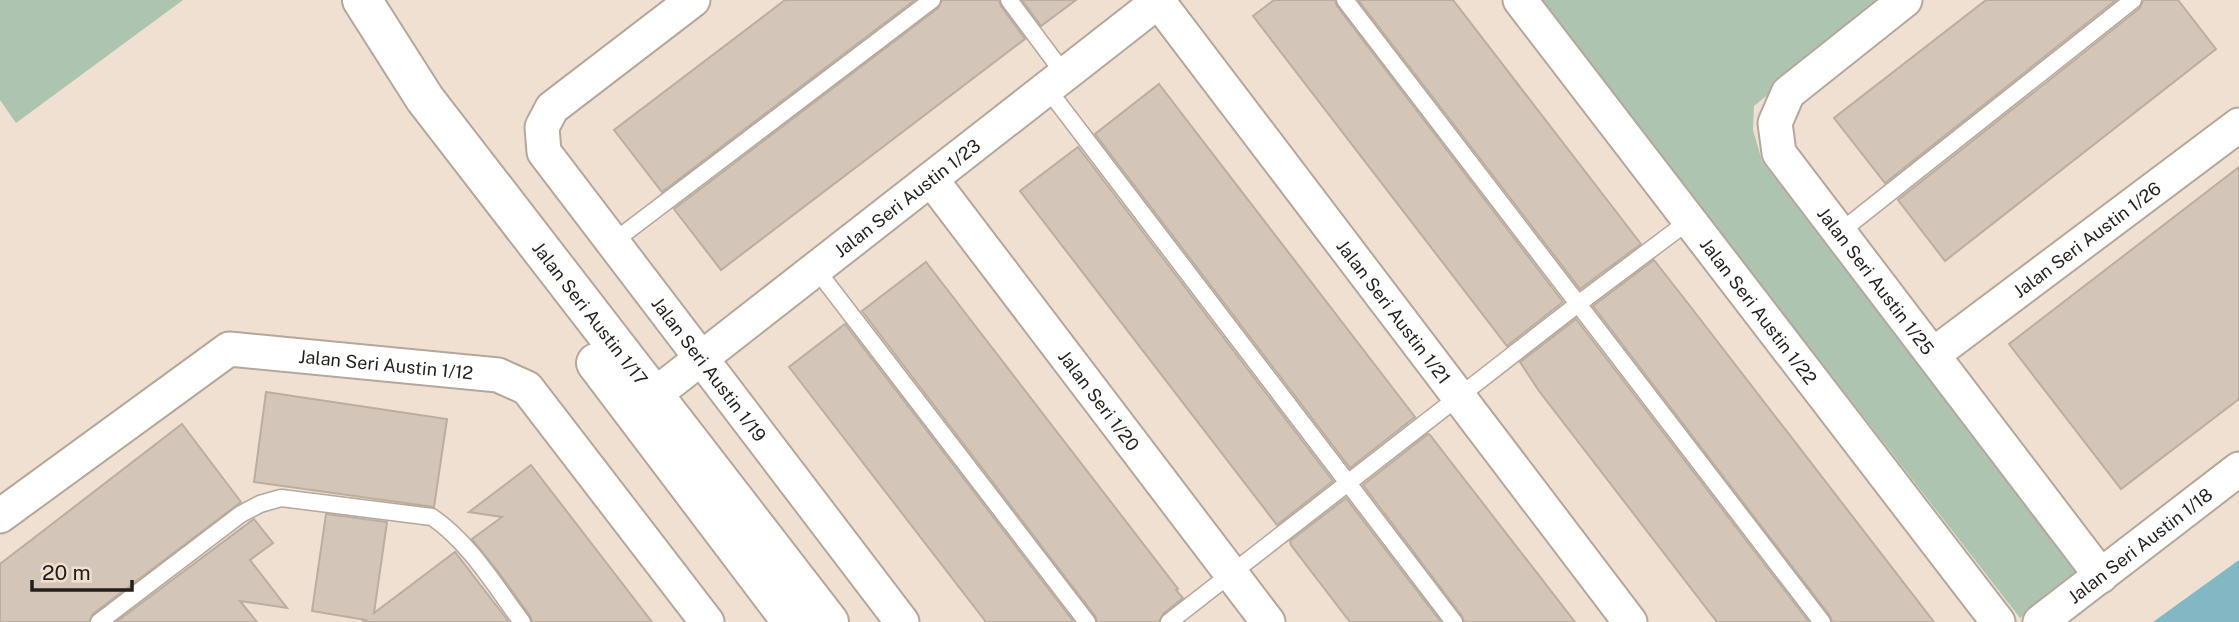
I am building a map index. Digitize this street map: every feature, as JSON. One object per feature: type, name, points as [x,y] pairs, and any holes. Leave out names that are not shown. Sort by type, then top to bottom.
[{"type":"street","name":"Jalan Seri Austin 1/17","points":[[337,0],[413,120],[643,403],[829,622]]},
{"type":"street","name":"Jalan Seri Austin 1/17","points":[[362,0],[425,99],[643,403],[792,622]]},
{"type":"street","name":"Jalan Seri Austin 1/19","points":[[693,0],[552,108],[542,127],[544,152],[902,622]]},
{"type":"street","name":"Jalan Seri Austin 1/22","points":[[1520,0],[1998,622]]},
{"type":"street","name":"Jalan Seri Austin 1/25","points":[[1905,0],[1788,93],[1775,123],[1779,153],[2101,576]]},
{"type":"street","name":"Jalan Seri Austin 1/23","points":[[643,403],[1159,1]]},
{"type":"street","name":"Jalan Seri Austin 1/21","points":[[1159,1],[1630,622]]},
{"type":"street","name":"Jalan Seri Austin 1/26","points":[[1934,354],[2239,125]]},
{"type":"street","name":"Jalan Seri 1/20","points":[[931,179],[1268,622]]},
{"type":"street","name":"Jalan Seri Austin 1/12","points":[[0,516],[229,349],[498,376],[527,388],[707,622]]},
{"type":"street","name":"Jalan Seri Austin 1/18","points":[[2040,622],[2239,469]]},
{"type":"lane","points":[[612,242],[932,0]]},
{"type":"lane","points":[[1009,0],[1055,81],[1348,483],[1454,622]]},
{"type":"lane","points":[[1345,0],[1822,622]]},
{"type":"lane","points":[[1840,232],[2133,0]]},
{"type":"lane","points":[[1169,622],[1690,219]]},
{"type":"lane","points":[[816,269],[1087,622]]},
{"type":"lane","points":[[99,622],[241,514],[260,503],[281,498],[432,517],[464,545],[522,622]]},
{"type":"green space","points":[[0,0],[183,0],[16,123],[0,100]]},
{"type":"green space","points":[[1540,0],[1882,0],[1754,106],[1753,130],[1762,161],[2079,572],[2020,618]]},
{"type":"water","points":[[2239,560],[2239,622],[2153,622]]},
{"type":"building","points":[[785,0],[915,0],[662,192],[614,130]]},
{"type":"building","points":[[942,0],[999,0],[1025,39],[721,270],[674,209],[938,8]]},
{"type":"building","points":[[1022,0],[1076,0],[1041,26]]},
{"type":"building","points":[[1274,0],[1335,0],[1563,302],[1507,346],[1253,16]]},
{"type":"building","points":[[1358,0],[1453,0],[1641,244],[1580,289]]},
{"type":"building","points":[[1986,0],[2116,0],[1885,183],[1834,118]]},
{"type":"building","points":[[2143,0],[2178,0],[2216,49],[1945,261],[1898,200],[2140,8]]},
{"type":"building","points":[[1159,84],[1415,417],[1350,468],[1095,134]]},
{"type":"building","points":[[1078,147],[1333,481],[1277,525],[1020,191]]},
{"type":"building","points":[[2239,167],[2239,399],[2121,489],[2009,344]]},
{"type":"building","points":[[1654,260],[1934,622],[1832,622],[1593,306]]},
{"type":"building","points":[[926,262],[1178,589],[1176,590],[1183,598],[1163,614],[1159,622],[1097,622],[862,311]]},
{"type":"building","points":[[1576,319],[1809,622],[1717,622],[1539,391],[1520,362]]},
{"type":"building","points":[[845,324],[1074,622],[986,622],[789,367]]},
{"type":"building","points":[[266,392],[447,419],[434,507],[254,482]]},
{"type":"building","points":[[182,424],[241,502],[93,614],[89,622],[0,622],[0,564]]},
{"type":"building","points":[[1428,434],[1575,622],[1464,622],[1363,485]]},
{"type":"building","points":[[531,465],[652,622],[532,622],[500,574],[472,539],[502,517],[469,512]]},
{"type":"building","points":[[1346,498],[1441,622],[1350,622],[1291,545],[1290,541]]},
{"type":"building","points":[[326,514],[387,522],[374,613],[455,552],[509,622],[362,622],[366,620],[312,611]]},
{"type":"building","points":[[254,519],[273,543],[250,560],[287,608],[240,601],[257,622],[116,622]]}]
